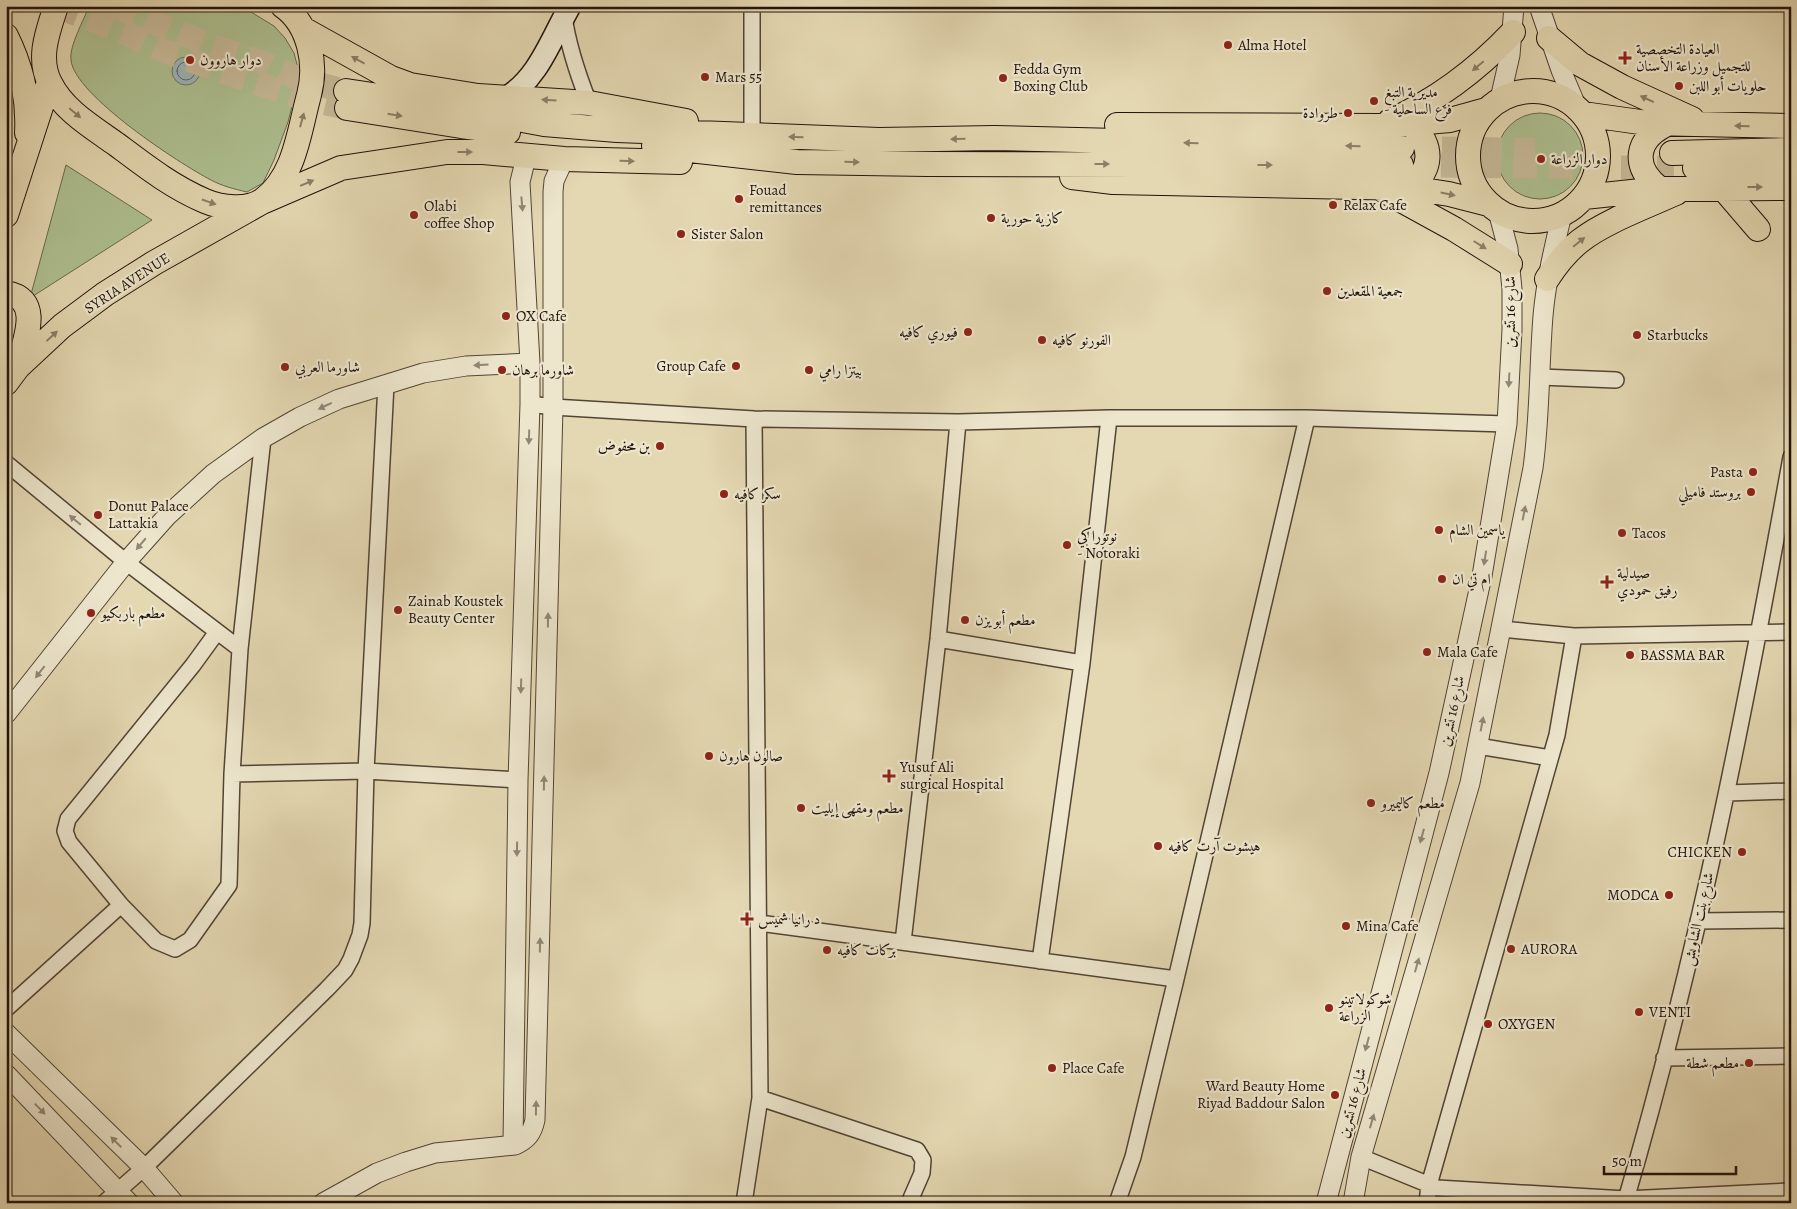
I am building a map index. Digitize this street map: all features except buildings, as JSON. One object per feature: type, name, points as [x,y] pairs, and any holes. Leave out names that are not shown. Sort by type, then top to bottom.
[{"type":"main road","points":[[6,215],[27,155],[47,75],[44,47],[56,6]]},
{"type":"main road","points":[[283,6],[303,29],[391,78],[410,85],[478,96],[589,103],[752,135]]},
{"type":"main road","points":[[505,98],[516,92],[543,57],[566,10]]},
{"type":"main road","points":[[6,29],[27,46],[47,75],[60,100],[76,114],[166,182],[206,202],[226,208],[262,202],[341,168],[447,152],[483,152],[564,159],[718,163],[754,166],[797,162]]},
{"type":"main road","points":[[262,202],[278,187],[290,167],[311,87],[312,57],[303,29]]},
{"type":"main road","points":[[1379,126],[1423,105],[1444,92],[1482,64],[1513,32]]},
{"type":"main road","points":[[6,36],[18,63],[23,82],[28,118],[27,155]]},
{"type":"main road","points":[[1549,38],[1580,64],[1622,87],[1707,125]]},
{"type":"main road","points":[[994,138],[1050,126],[1080,125],[1412,125],[1450,120],[1522,91],[1539,90],[1560,96],[1580,111],[1592,127],[1597,142],[1598,157],[1594,178],[1584,196],[1574,206],[1562,214],[1540,220],[1525,221],[1511,217],[1493,207],[1410,188],[1113,182],[1082,179],[1056,173],[1035,164]]},
{"type":"main road","points":[[347,99],[459,108],[544,124],[617,130],[752,135],[879,140],[994,138],[1402,156],[1035,164],[797,162],[461,126],[347,99]]},
{"type":"main road","points":[[1493,104],[1476,123],[1469,139],[1467,157],[1470,174],[1477,190],[1493,207]]},
{"type":"main road","points":[[1580,111],[1626,121],[1707,125],[1791,126]]},
{"type":"main road","points":[[1660,189],[1649,180],[1642,167],[1641,153],[1646,139],[1655,129],[1669,123]]},
{"type":"main road","points":[[1410,188],[1419,180],[1426,169],[1428,157],[1426,145],[1421,134],[1412,125]]},
{"type":"main road","points":[[1791,150],[1673,161],[1791,168]]},
{"type":"main road","points":[[1376,187],[1454,229],[1510,264]]},
{"type":"main road","points":[[1584,196],[1660,189],[1722,187],[1791,188]]},
{"type":"main road","points":[[1722,187],[1758,229]]},
{"type":"main road","points":[[1547,279],[1570,250],[1591,233],[1686,188]]},
{"type":"main road","name":"SYRIA AVENUE","points":[[12,375],[62,326],[105,294],[154,263],[262,202]]},
{"type":"main road","points":[[6,293],[14,294],[22,299],[28,306],[30,315],[12,375]]},
{"type":"street","points":[[752,6],[752,135]]},
{"type":"street","points":[[1493,104],[1510,55],[1514,6]]},
{"type":"street","points":[[1538,6],[1549,38],[1580,111]]},
{"type":"street","points":[[566,10],[578,76],[589,103]]},
{"type":"street","points":[[513,1144],[518,780],[530,404],[530,363],[520,182],[526,157]]},
{"type":"street","points":[[323,1203],[377,1173],[413,1160],[435,1153],[516,1145],[526,1140],[533,1131],[535,1120],[553,407],[553,192],[554,181],[564,159]]},
{"type":"street","name":"شارع 16 تشرين","points":[[1326,1203],[1439,774],[1482,576],[1507,424],[1512,314],[1512,289],[1508,249],[1493,207]]},
{"type":"street","name":"شارع 16 تشرين","points":[[1353,1203],[1361,1158],[1470,783],[1478,746],[1533,468],[1538,436],[1541,349],[1547,279],[1562,214]]},
{"type":"street","points":[[6,714],[126,562],[156,527],[189,494],[263,438],[300,417],[339,399],[423,373],[466,366],[530,363]]},
{"type":"street","points":[[1540,376],[1616,380]]},
{"type":"street","points":[[6,1074],[117,1199],[144,1168],[345,970],[360,935],[362,923],[366,771],[386,384]]},
{"type":"street","points":[[530,404],[754,419],[958,422],[1109,418],[1307,418],[1507,424]]},
{"type":"street","points":[[1040,961],[1082,663],[1109,418]]},
{"type":"street","points":[[1117,1203],[1133,1156],[1176,979],[1307,418]]},
{"type":"street","points":[[744,1203],[760,1098],[754,419]]},
{"type":"street","points":[[903,942],[938,639],[958,422]]},
{"type":"street","points":[[217,632],[193,665],[68,819],[65,831],[69,842],[121,905],[156,941],[175,949],[190,940],[229,884],[232,774],[240,649],[263,438]]},
{"type":"street","name":"شارع بنت الشاويش","points":[[1625,1201],[1664,1058],[1698,922],[1759,633],[1791,457]]},
{"type":"street","points":[[6,463],[126,562],[240,649]]},
{"type":"street","points":[[1501,629],[1574,636],[1791,632]]},
{"type":"street","points":[[1427,1203],[1429,1185],[1557,735],[1574,636]]},
{"type":"street","points":[[938,639],[1082,663]]},
{"type":"street","points":[[1478,746],[1550,758]]},
{"type":"street","points":[[232,774],[366,771],[518,780]]},
{"type":"street","points":[[1439,774],[1470,783]]},
{"type":"street","points":[[1726,793],[1791,791]]},
{"type":"street","points":[[6,1009],[121,905]]},
{"type":"street","points":[[1698,922],[1791,920]]},
{"type":"street","points":[[759,923],[1176,979]]},
{"type":"street","points":[[6,1033],[144,1168],[174,1203]]},
{"type":"street","points":[[1664,1058],[1791,1056]]},
{"type":"street","points":[[760,1098],[917,1150],[923,1160],[922,1173],[910,1203]]},
{"type":"street","points":[[1361,1158],[1437,1188],[1625,1201],[1791,1191]]},
{"type":"green space","points":[[89,6],[241,6],[274,26],[285,38],[294,53],[298,68],[298,83],[288,122],[263,183],[247,192],[224,186],[211,180],[176,159],[130,127],[90,91],[77,75],[71,60],[74,40]]},
{"type":"green space","name":"دوار الزراعة","points":[[1540,113],[1557,116],[1571,125],[1580,139],[1583,156],[1580,173],[1571,187],[1557,196],[1540,199],[1523,196],[1509,187],[1500,173],[1497,156],[1500,139],[1509,125],[1523,116]]},
{"type":"green space","points":[[66,165],[152,220],[30,298]]},
{"type":"water","points":[[186,57],[196,61],[200,71],[196,81],[186,85],[176,81],[172,71],[176,61]]},
{"type":"tunnel","points":[[55,6],[119,30],[164,51],[215,69],[302,98],[347,108]]},
{"type":"tunnel","points":[[113,6],[212,46],[262,62],[301,80],[346,91]]},
{"type":"tunnel","points":[[1406,148],[1535,150]]},
{"type":"tunnel","points":[[1405,165],[1674,168]]},
{"type":"place","name":"Alma Hotel","points":[[1228,45]]},
{"type":"place","name":"العيادة التخصصية للتجميل وزراعة الأسنان","points":[[1625,58]]},
{"type":"place","name":"دوار هاروون","points":[[190,60]]},
{"type":"place","name":"Mars 55","points":[[705,77]]},
{"type":"place","name":"Fedda Gym Boxing Club","points":[[1003,78]]},
{"type":"place","name":"حلويات أبو اللبن","points":[[1679,86]]},
{"type":"place","name":"مديرية التبغ - فرع الساحلية","points":[[1374,101]]},
{"type":"place","name":"طروادة","points":[[1348,113]]},
{"type":"place","name":"دوار الزراعة","points":[[1541,159]]},
{"type":"place","name":"Fouad remittances","points":[[739,199]]},
{"type":"place","name":"Relax Cafe","points":[[1333,205]]},
{"type":"place","name":"Olabi coffee Shop","points":[[414,215]]},
{"type":"place","name":"كازية حورية","points":[[991,218]]},
{"type":"place","name":"Sister Salon","points":[[681,234]]},
{"type":"place","name":"جمعية المقعدين","points":[[1327,291]]},
{"type":"place","name":"OX Cafe","points":[[506,316]]},
{"type":"place","name":"فيوري كافيه","points":[[968,332]]},
{"type":"place","name":"Starbucks","points":[[1637,335]]},
{"type":"place","name":"الفورنو كافيه","points":[[1042,340]]},
{"type":"place","name":"Group Cafe","points":[[736,366]]},
{"type":"place","name":"شاورما العربي","points":[[285,367]]},
{"type":"place","name":"شاورما برهان","points":[[502,370]]},
{"type":"place","name":"بيتزا رامي","points":[[809,370]]},
{"type":"place","name":"بن محفوض","points":[[660,446]]},
{"type":"place","name":"Pasta","points":[[1753,472]]},
{"type":"place","name":"بروستد فاميلي","points":[[1751,492]]},
{"type":"place","name":"سكر كافيه","points":[[724,494]]},
{"type":"place","name":"Donut Palace Lattakia","points":[[98,515]]},
{"type":"place","name":"ياسمين الشام","points":[[1439,530]]},
{"type":"place","name":"Tacos","points":[[1622,533]]},
{"type":"place","name":"نوتوراكي - Notoraki","points":[[1067,545]]},
{"type":"place","name":"ام تي ان","points":[[1442,579]]},
{"type":"place","name":"صيدلية رفيق حمودي","points":[[1607,582]]},
{"type":"place","name":"Zainab Koustek Beauty Center","points":[[398,610]]},
{"type":"place","name":"مطعم باربكيو","points":[[91,613]]},
{"type":"place","name":"مطعم أبو يزن","points":[[965,620]]},
{"type":"place","name":"Mala Cafe","points":[[1427,652]]},
{"type":"place","name":"BASSMA BAR","points":[[1630,655]]},
{"type":"place","name":"صالون هارون","points":[[709,756]]},
{"type":"place","name":"Yusuf Ali surgical Hospital","points":[[889,776]]},
{"type":"place","name":"مطعم كاليميرو","points":[[1371,803]]},
{"type":"place","name":"مطعم ومقهى إيليت","points":[[801,808]]},
{"type":"place","name":"هيشوت آرت كافيه","points":[[1158,846]]},
{"type":"place","name":"CHICKEN","points":[[1742,852]]},
{"type":"place","name":"MODCA","points":[[1669,895]]},
{"type":"place","name":"د رانيا شميس","points":[[747,919]]},
{"type":"place","name":"Mina Cafe","points":[[1346,926]]},
{"type":"place","name":"AURORA","points":[[1511,949]]},
{"type":"place","name":"بركات كافيه","points":[[827,950]]},
{"type":"place","name":"شوكولاتينو الزراعة","points":[[1329,1008]]},
{"type":"place","name":"VENTI","points":[[1639,1012]]},
{"type":"place","name":"OXYGEN","points":[[1488,1024]]},
{"type":"place","name":"مطعم شطة","points":[[1749,1063]]},
{"type":"place","name":"Place Cafe","points":[[1052,1068]]},
{"type":"place","name":"Ward Beauty Home Riyad Baddour Salon","points":[[1335,1095]]}]
